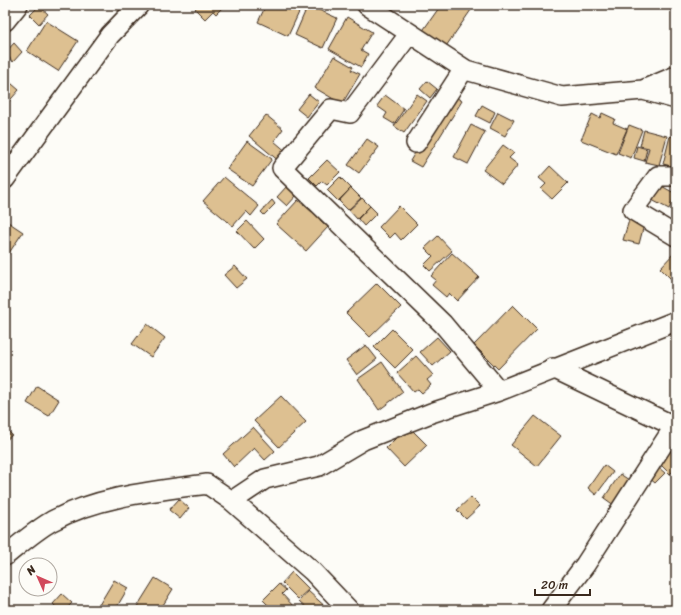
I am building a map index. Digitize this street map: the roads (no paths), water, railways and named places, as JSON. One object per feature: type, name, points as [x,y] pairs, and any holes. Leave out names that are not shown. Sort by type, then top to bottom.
[{"type":"street","points":[[5,21],[18,5]]},
{"type":"street","points":[[5,179],[110,35],[139,5]]},
{"type":"street","points":[[367,5],[464,69],[562,97],[643,90],[676,76]]},
{"type":"street","points":[[410,33],[350,113],[331,109],[282,168],[443,324],[499,391]]},
{"type":"street","points":[[416,143],[464,69]]},
{"type":"street","points":[[643,90],[676,99]]},
{"type":"street","points":[[676,176],[658,176],[633,210],[676,236]]},
{"type":"street","points":[[232,501],[265,479],[319,466],[363,440],[431,413],[499,391],[553,368],[676,321]]},
{"type":"street","points":[[551,610],[585,565],[675,427],[553,368]]},
{"type":"street","points":[[5,556],[51,522],[78,510],[143,492],[207,484],[232,501],[312,571],[349,610]]}]
